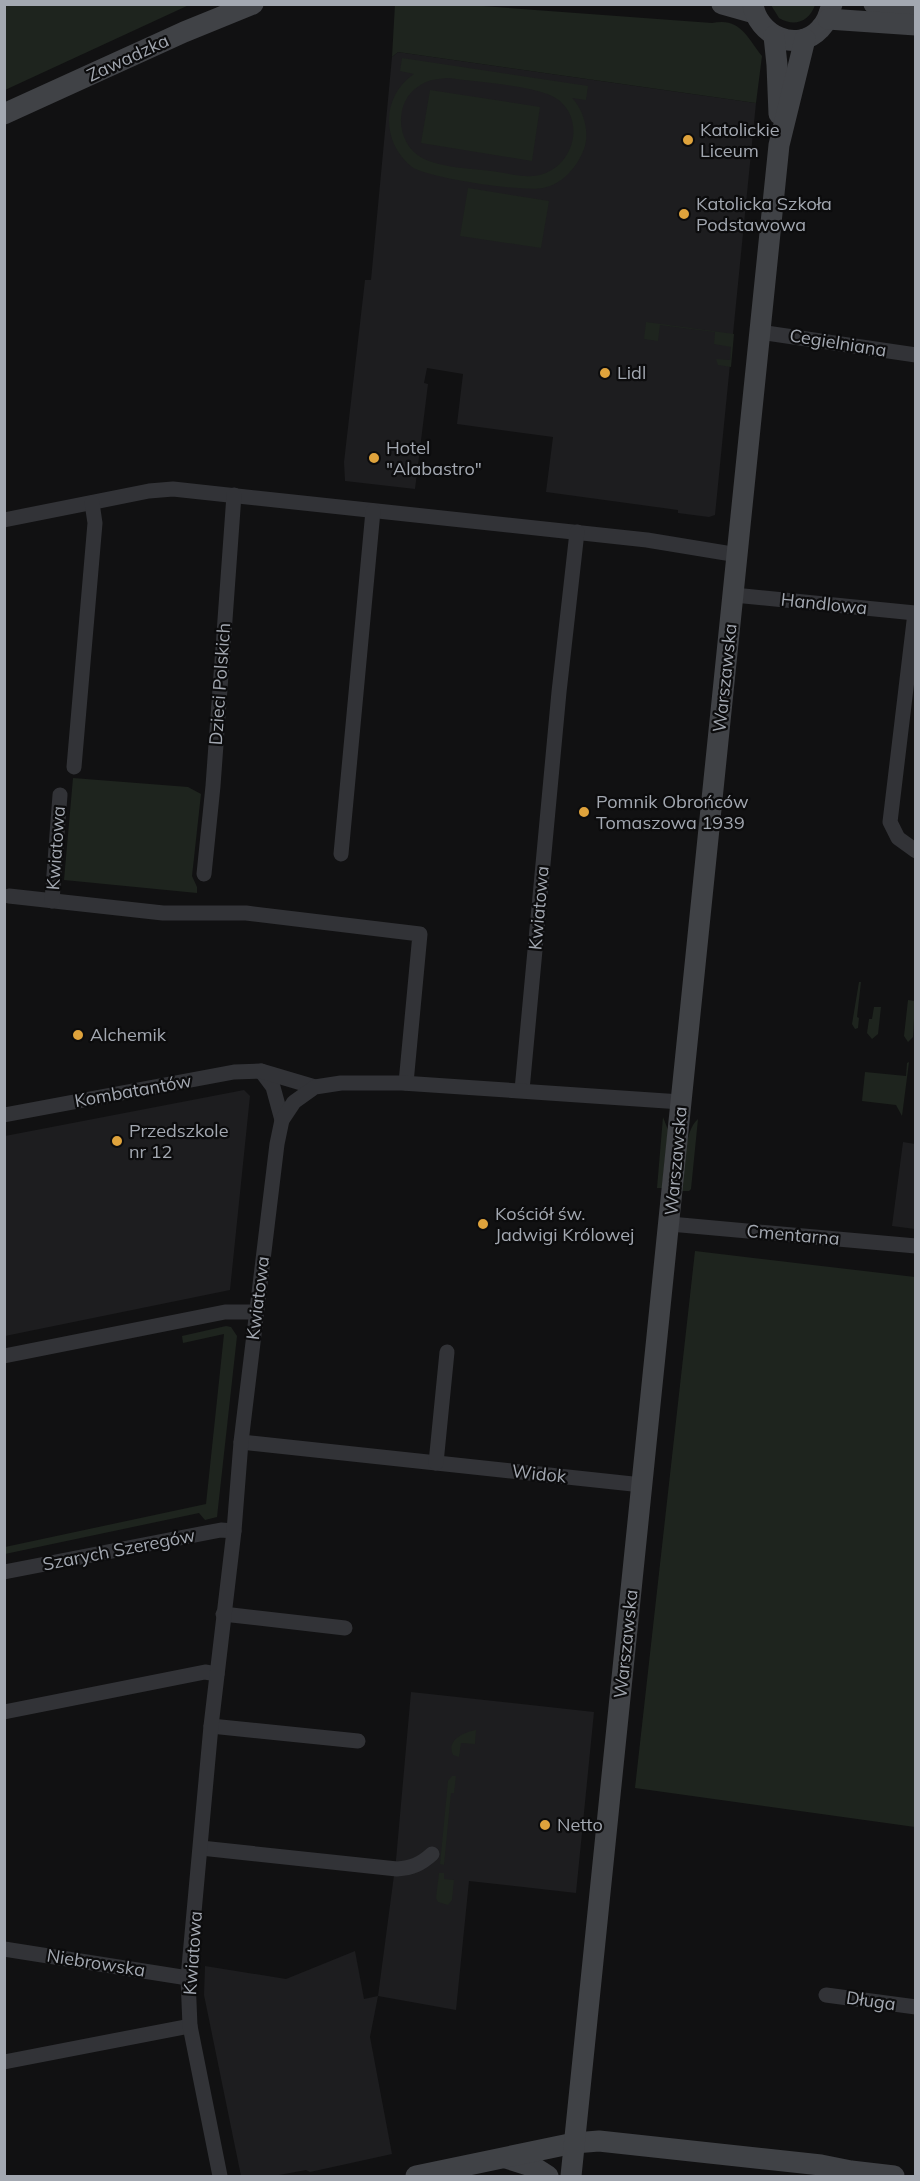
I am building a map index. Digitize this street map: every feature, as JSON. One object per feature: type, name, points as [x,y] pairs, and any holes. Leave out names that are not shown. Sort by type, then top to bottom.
[{"type":"main road","name":"Zawadzka","points":[[4,114],[184,32],[253,4]]},
{"type":"main road","points":[[722,4],[754,9],[762,27],[774,36],[789,41],[805,39],[818,32],[830,12],[915,25]]},
{"type":"main road","points":[[874,4],[915,11]]},
{"type":"main road","name":"Warszawska","points":[[571,2176],[779,145],[774,36]]},
{"type":"main road","name":"Warszawska","points":[[779,145],[805,39]]},
{"type":"main road","points":[[416,2176],[599,2141],[821,2165],[894,2176]]},
{"type":"main road","points":[[506,2158],[534,2167],[548,2176]]},
{"type":"street","name":"Cegielniana","points":[[760,332],[915,355]]},
{"type":"street","points":[[4,520],[149,491],[173,489],[647,540],[738,555]]},
{"type":"street","name":"Dzieci Polskich","points":[[204,874],[214,774],[234,495]]},
{"type":"street","points":[[74,766],[95,523],[92,503]]},
{"type":"street","points":[[341,854],[373,511]]},
{"type":"street","name":"Kwiatowa","points":[[522,1090],[559,692],[577,532]]},
{"type":"street","name":"Handlowa","points":[[734,595],[915,613],[890,822],[897,838],[915,851]]},
{"type":"street","name":"Kwiatowa","points":[[52,901],[60,795]]},
{"type":"street","name":"Kwiatowa","points":[[9,896],[163,913],[246,913],[420,934],[406,1083]]},
{"type":"street","points":[[261,1071],[273,1087],[282,1120]]},
{"type":"street","name":"Kombatantów","points":[[4,1115],[234,1072],[261,1071],[315,1088]]},
{"type":"street","name":"Kwiatowa","points":[[220,2176],[190,2026],[188,1978],[241,1442],[277,1144],[282,1120],[294,1102],[315,1088],[341,1083],[406,1083],[681,1102]]},
{"type":"street","name":"Cmentarna","points":[[670,1224],[915,1246]]},
{"type":"street","points":[[4,1356],[225,1312],[256,1312]]},
{"type":"street","points":[[436,1463],[447,1352]]},
{"type":"street","name":"Widok","points":[[241,1442],[642,1485]]},
{"type":"street","name":"Szarych Szeregów","points":[[4,1572],[221,1530],[234,1531]]},
{"type":"street","points":[[223,1614],[345,1628]]},
{"type":"street","points":[[4,1712],[205,1672],[217,1674]]},
{"type":"street","points":[[212,1726],[358,1741]]},
{"type":"street","points":[[201,1848],[397,1869],[410,1868],[422,1863],[432,1854]]},
{"type":"street","name":"Niebrowska","points":[[4,1949],[188,1978]]},
{"type":"street","name":"Długa","points":[[826,1995],[915,2007]]},
{"type":"street","points":[[4,2062],[190,2026]]},
{"type":"shaded area","points":[[5,4],[189,4],[189,5],[5,90]]},
{"type":"shaded area","points":[[395,4],[469,5],[730,23],[742,30],[762,56],[756,103],[398,52],[392,57]]},
{"type":"shaded area","points":[[771,5],[815,5],[805,19],[790,22],[779,18]]},
{"type":"shaded area","points":[[398,52],[756,103],[715,515],[709,517],[678,513],[678,510],[546,492],[553,437],[457,424],[463,374],[427,368],[424,383],[428,384],[415,489],[345,481],[344,462],[365,280],[371,280],[392,57]]},
{"type":"shaded area","points":[[402,58],[588,86],[586,100],[572,98],[585,122],[586,143],[581,156],[563,179],[550,186],[532,189],[476,183],[436,175],[412,167],[402,157],[390,133],[389,120],[395,94],[414,74],[400,71]],"holes":[[[449,78],[502,84],[552,96],[563,104],[570,114],[573,125],[570,149],[564,160],[543,174],[526,176],[440,164],[431,162],[413,152],[407,143],[401,123],[405,102],[411,93],[422,84]]]},
{"type":"shaded area","points":[[430,90],[540,107],[532,161],[421,143]]},
{"type":"shaded area","points":[[468,188],[549,201],[541,248],[460,236]]},
{"type":"shaded area","points":[[646,322],[734,334],[731,367],[718,365],[716,359],[730,360],[731,347],[714,344],[715,332],[660,325],[658,341],[644,339]]},
{"type":"shaded area","points":[[73,778],[188,787],[201,794],[192,876],[197,893],[64,880]]},
{"type":"shaded area","points":[[859,982],[861,982],[857,1017],[859,1018],[858,1028],[855,1029],[852,1024]]},
{"type":"shaded area","points":[[908,1000],[915,1001],[913,1037],[908,1042],[904,1036]]},
{"type":"shaded area","points":[[874,1007],[881,1007],[878,1034],[872,1039],[867,1033]]},
{"type":"shaded area","points":[[909,1062],[902,1116],[896,1105],[862,1101],[865,1072],[906,1076]]},
{"type":"shaded area","points":[[244,1090],[250,1096],[230,1290],[5,1336],[5,1136]]},
{"type":"shaded area","points":[[663,1117],[668,1130],[662,1188],[657,1188]]},
{"type":"shaded area","points":[[698,1119],[691,1189],[682,1191],[689,1133]]},
{"type":"shaded area","points":[[903,1142],[915,1144],[915,1229],[892,1226]]},
{"type":"shaded area","points":[[695,1251],[915,1277],[915,1827],[635,1788]]},
{"type":"shaded area","points":[[226,1326],[231,1327],[237,1336],[217,1517],[205,1520],[199,1513],[5,1554],[5,1547],[206,1504],[224,1334],[183,1343],[182,1336]]},
{"type":"shaded area","points":[[411,1692],[594,1712],[576,1893],[469,1881],[456,2010],[378,1996],[396,1860]]},
{"type":"shaded area","points":[[476,1730],[475,1744],[461,1743],[459,1757],[453,1755],[451,1750],[454,1741]]},
{"type":"shaded area","points":[[452,1776],[456,1776],[454,1793],[451,1793],[444,1865],[440,1864],[448,1781]]},
{"type":"shaded area","points":[[439,1873],[444,1873],[444,1879],[454,1880],[452,1900],[448,1905],[438,1902],[436,1898]]},
{"type":"shaded area","points":[[355,1951],[364,1999],[378,1996],[370,2037],[392,2154],[310,2172],[306,2170],[274,2176],[241,2176],[204,1995],[205,1966],[286,1979]]},
{"type":"place","name":"Katolickie Liceum","points":[[688,140]]},
{"type":"place","name":"Katolicka Szkoła Podstawowa","points":[[684,214]]},
{"type":"place","name":"Lidl","points":[[605,373]]},
{"type":"place","name":"Hotel \"Alabastro\"","points":[[374,458]]},
{"type":"place","name":"Pomnik Obrońców Tomaszowa 1939","points":[[584,812]]},
{"type":"place","name":"Alchemik","points":[[78,1035]]},
{"type":"place","name":"Przedszkole nr 12","points":[[117,1141]]},
{"type":"place","name":"Kościół św. Jadwigi Królowej","points":[[483,1224]]},
{"type":"place","name":"Netto","points":[[545,1825]]}]
